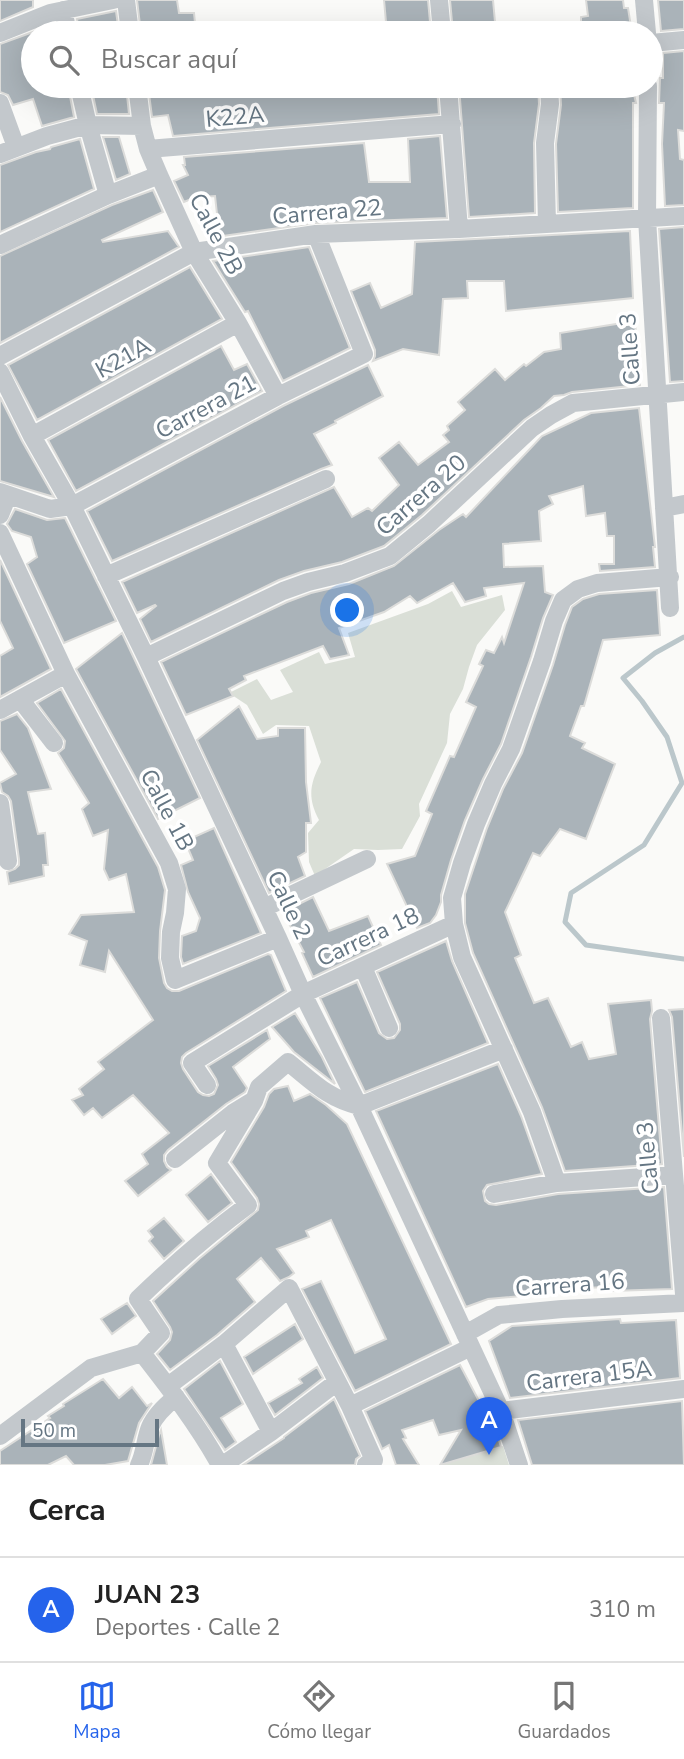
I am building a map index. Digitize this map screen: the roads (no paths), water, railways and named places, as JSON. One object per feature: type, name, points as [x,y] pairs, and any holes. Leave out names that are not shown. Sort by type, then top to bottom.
[{"type":"street","points":[[30,21],[50,13],[113,0]]},
{"type":"street","points":[[126,0],[129,21]]},
{"type":"street","points":[[439,0],[441,21]]},
{"type":"street","points":[[643,0],[646,21]]},
{"type":"street","points":[[63,10],[65,21]]},
{"type":"street","points":[[0,33],[21,25]]},
{"type":"street","points":[[663,42],[684,40]]},
{"type":"street","points":[[82,98],[108,195]]},
{"type":"street","name":"Calle 2B","points":[[138,98],[148,149],[194,252],[238,323],[278,396]]},
{"type":"street","points":[[449,98],[459,229]]},
{"type":"street","points":[[547,224],[545,143],[550,98]]},
{"type":"street","name":"Calle 3","points":[[648,98],[647,218],[670,608]]},
{"type":"street","points":[[0,103],[8,151],[47,136],[88,125],[142,126]]},
{"type":"street","name":"K22A","points":[[148,149],[452,124]]},
{"type":"street","points":[[0,245],[108,195],[159,175]]},
{"type":"street","name":"Carrera 22","points":[[0,356],[194,252],[316,234],[684,216]]},
{"type":"street","name":"Carrera 21","points":[[72,506],[278,396],[364,354],[316,234]]},
{"type":"street","name":"K21A","points":[[32,436],[238,323]]},
{"type":"street","name":"Calle 2","points":[[0,372],[32,436],[72,506],[146,657],[501,1411],[519,1465]]},
{"type":"street","name":"Carrera 20","points":[[146,657],[283,592],[390,556],[429,524],[532,428],[573,402],[684,393]]},
{"type":"street","points":[[106,576],[326,479]]},
{"type":"street","points":[[0,515],[4,493],[50,509],[72,506]]},
{"type":"street","points":[[664,508],[684,504]]},
{"type":"street","points":[[0,533],[66,674],[0,710]]},
{"type":"street","points":[[557,1183],[532,1112],[463,957],[454,924],[452,898],[462,863],[493,784],[511,748],[563,600],[578,589],[597,583],[670,577]]},
{"type":"street","name":"Calle 1B","points":[[66,674],[169,863],[177,889],[170,958],[175,980],[278,938]]},
{"type":"street","points":[[20,699],[54,743]]},
{"type":"street","points":[[0,803],[8,861]]},
{"type":"street","points":[[264,908],[367,859]]},
{"type":"street","name":"Carrera 18","points":[[206,1085],[192,1063],[303,994],[454,924]]},
{"type":"street","points":[[363,967],[389,1028]]},
{"type":"street","name":"Calle 3","points":[[661,1018],[677,1163],[684,1294]]},
{"type":"street","points":[[0,1436],[92,1368],[142,1353],[161,1333],[138,1299],[172,1266],[248,1205],[217,1163],[260,1087],[288,1062],[326,1093],[359,1107],[504,1049]]},
{"type":"street","points":[[175,1159],[233,1113],[254,1101]]},
{"type":"street","points":[[494,1194],[677,1163]]},
{"type":"street","points":[[139,1465],[150,1426],[172,1392],[289,1288],[350,1406],[370,1462]]},
{"type":"street","name":"Carrera 16","points":[[350,1406],[468,1340],[499,1315],[684,1303]]},
{"type":"street","points":[[224,1344],[271,1432]]},
{"type":"street","points":[[142,1353],[222,1465],[337,1382]]},
{"type":"street","name":"Carrera 15A","points":[[501,1411],[684,1390]]},
{"type":"waterway","points":[[684,637],[655,653],[623,678],[667,737],[682,783],[644,845],[571,893],[565,922],[586,945],[684,959]]},
{"type":"place","name":"JUAN 23","points":[[489,1455]]}]
